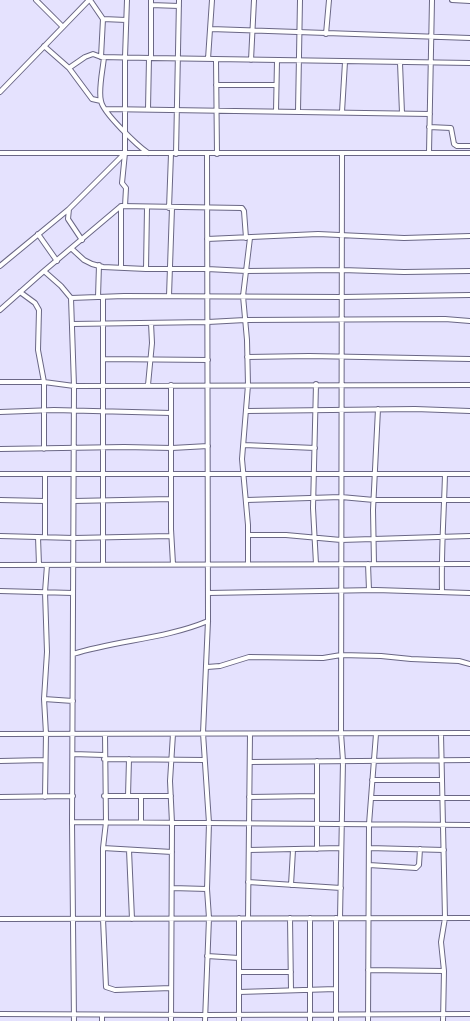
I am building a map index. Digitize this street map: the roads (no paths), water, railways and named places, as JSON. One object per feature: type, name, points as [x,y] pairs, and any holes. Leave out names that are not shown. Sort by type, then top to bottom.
[{"type":"street","points":[[36,0],[62,27]]},
{"type":"street","points":[[0,92],[90,0],[103,18],[101,101],[105,109],[124,132],[148,154]]},
{"type":"street","points":[[121,268],[123,206],[126,188],[122,182],[125,153],[124,132],[127,0]]},
{"type":"street","points":[[148,109],[151,0]]},
{"type":"street","points":[[169,296],[179,0]]},
{"type":"street","points":[[208,59],[212,0]]},
{"type":"street","points":[[251,60],[254,0]]},
{"type":"street","points":[[298,111],[300,0]]},
{"type":"street","points":[[326,34],[329,0]]},
{"type":"street","points":[[429,153],[432,0]]},
{"type":"street","points":[[452,0],[470,1]]},
{"type":"street","points":[[151,5],[179,6]]},
{"type":"street","points":[[103,18],[126,20]]},
{"type":"street","points":[[211,29],[470,38]]},
{"type":"street","points":[[44,46],[69,68],[92,99],[101,101]]},
{"type":"street","points":[[69,68],[85,57],[93,54],[103,57],[216,60],[470,63]]},
{"type":"street","points":[[216,60],[217,154]]},
{"type":"street","points":[[276,110],[277,61]]},
{"type":"street","points":[[342,112],[345,62]]},
{"type":"street","points":[[400,63],[402,113]]},
{"type":"street","points":[[216,85],[276,85]]},
{"type":"street","points":[[105,109],[216,109],[430,114]]},
{"type":"street","points":[[429,127],[452,128],[454,144],[457,146],[470,146]]},
{"type":"street","points":[[0,153],[470,153]]},
{"type":"street","points":[[0,266],[69,209],[125,153]]},
{"type":"street","points":[[336,1021],[338,918],[341,888],[343,761],[341,733],[342,153]]},
{"type":"street","points":[[206,1021],[209,918],[207,889],[208,823],[203,733],[208,621],[207,154]]},
{"type":"street","points":[[0,310],[44,271],[123,206],[147,208],[242,208],[244,211],[248,238],[243,296],[248,385],[242,460],[247,500],[248,564]]},
{"type":"street","points":[[146,269],[147,208]]},
{"type":"street","points":[[69,209],[68,219],[82,240]]},
{"type":"street","points":[[38,234],[57,261]]},
{"type":"street","points":[[207,239],[342,234],[404,238],[470,236]]},
{"type":"street","points":[[72,249],[84,260],[98,265],[121,268],[207,268],[246,271],[470,271]]},
{"type":"street","points":[[98,265],[98,297]]},
{"type":"street","points":[[44,271],[61,286],[71,298],[74,386],[72,822],[74,1021]]},
{"type":"street","points":[[20,292],[38,307],[38,350],[44,382],[44,449]]},
{"type":"street","points":[[71,298],[169,296],[342,297],[470,295]]},
{"type":"street","points":[[103,297],[103,564]]},
{"type":"street","points":[[72,324],[245,320],[445,319],[470,321]]},
{"type":"street","points":[[148,385],[149,359],[152,343],[150,323]]},
{"type":"street","points":[[247,357],[470,359]]},
{"type":"street","points":[[104,359],[208,360]]},
{"type":"street","points":[[0,382],[44,382],[74,386],[316,384],[470,385]]},
{"type":"street","points":[[316,384],[314,473],[316,564]]},
{"type":"street","points":[[171,385],[172,564]]},
{"type":"street","points":[[246,410],[378,409],[470,411]]},
{"type":"street","points":[[374,564],[374,500],[378,409]]},
{"type":"street","points":[[0,412],[44,410],[171,413]]},
{"type":"street","points":[[244,445],[315,448]]},
{"type":"street","points":[[0,449],[103,447],[172,448],[208,446]]},
{"type":"street","points":[[0,474],[470,474]]},
{"type":"street","points":[[45,474],[45,537]]},
{"type":"street","points":[[442,591],[441,564],[445,474]]},
{"type":"street","points":[[247,500],[341,497],[374,500],[470,500]]},
{"type":"street","points":[[74,501],[171,499]]},
{"type":"street","points":[[0,500],[45,501]]},
{"type":"street","points":[[248,535],[286,535],[341,540],[470,536]]},
{"type":"street","points":[[0,536],[74,538],[171,536]]},
{"type":"street","points":[[38,537],[39,565]]},
{"type":"street","points":[[368,564],[369,590]]},
{"type":"street","points":[[0,565],[470,564]]},
{"type":"street","points":[[45,797],[46,734],[44,699],[47,652],[45,592],[47,565]]},
{"type":"street","points":[[208,593],[369,590],[470,592]]},
{"type":"street","points":[[0,591],[73,593]]},
{"type":"street","points":[[73,654],[98,646],[173,633],[208,621]]},
{"type":"street","points":[[207,667],[220,666],[249,657],[308,658],[341,655],[459,661],[470,664]]},
{"type":"street","points":[[44,699],[73,701]]},
{"type":"street","points":[[0,734],[470,733]]},
{"type":"street","points":[[105,734],[104,796],[106,822],[103,848],[103,919],[106,988],[115,990],[171,988]]},
{"type":"street","points":[[171,1021],[171,796],[173,734]]},
{"type":"street","points":[[248,918],[250,734]]},
{"type":"street","points":[[368,1021],[369,824],[376,734]]},
{"type":"street","points":[[441,734],[445,918],[441,942],[444,971],[443,1021]]},
{"type":"street","points":[[73,754],[172,761],[204,760]]},
{"type":"street","points":[[128,796],[129,759]]},
{"type":"street","points":[[0,761],[45,760]]},
{"type":"street","points":[[250,762],[442,762],[470,760]]},
{"type":"street","points":[[317,762],[317,849]]},
{"type":"street","points":[[372,780],[442,780]]},
{"type":"street","points":[[0,797],[73,796]]},
{"type":"street","points":[[104,796],[171,796]]},
{"type":"street","points":[[141,796],[141,822]]},
{"type":"street","points":[[249,797],[317,796]]},
{"type":"street","points":[[371,798],[470,798]]},
{"type":"street","points":[[72,822],[470,825]]},
{"type":"street","points":[[103,848],[172,852]]},
{"type":"street","points":[[249,850],[341,848]]},
{"type":"street","points":[[369,848],[444,850]]},
{"type":"street","points":[[369,865],[416,868],[419,865],[420,849]]},
{"type":"street","points":[[129,850],[132,918]]},
{"type":"street","points":[[291,885],[293,850]]},
{"type":"street","points":[[248,882],[341,888]]},
{"type":"street","points":[[172,888],[207,889]]},
{"type":"street","points":[[239,918],[239,1021]]},
{"type":"street","points":[[290,918],[291,990]]},
{"type":"street","points":[[310,918],[310,1021]]},
{"type":"street","points":[[0,919],[470,918]]},
{"type":"street","points":[[207,956],[239,958]]},
{"type":"street","points":[[368,970],[444,971]]},
{"type":"street","points":[[239,972],[291,972]]},
{"type":"street","points":[[239,992],[336,989]]},
{"type":"street","points":[[0,1014],[205,1016],[470,1014]]},
{"type":"street","points":[[102,1014],[102,1021]]}]
